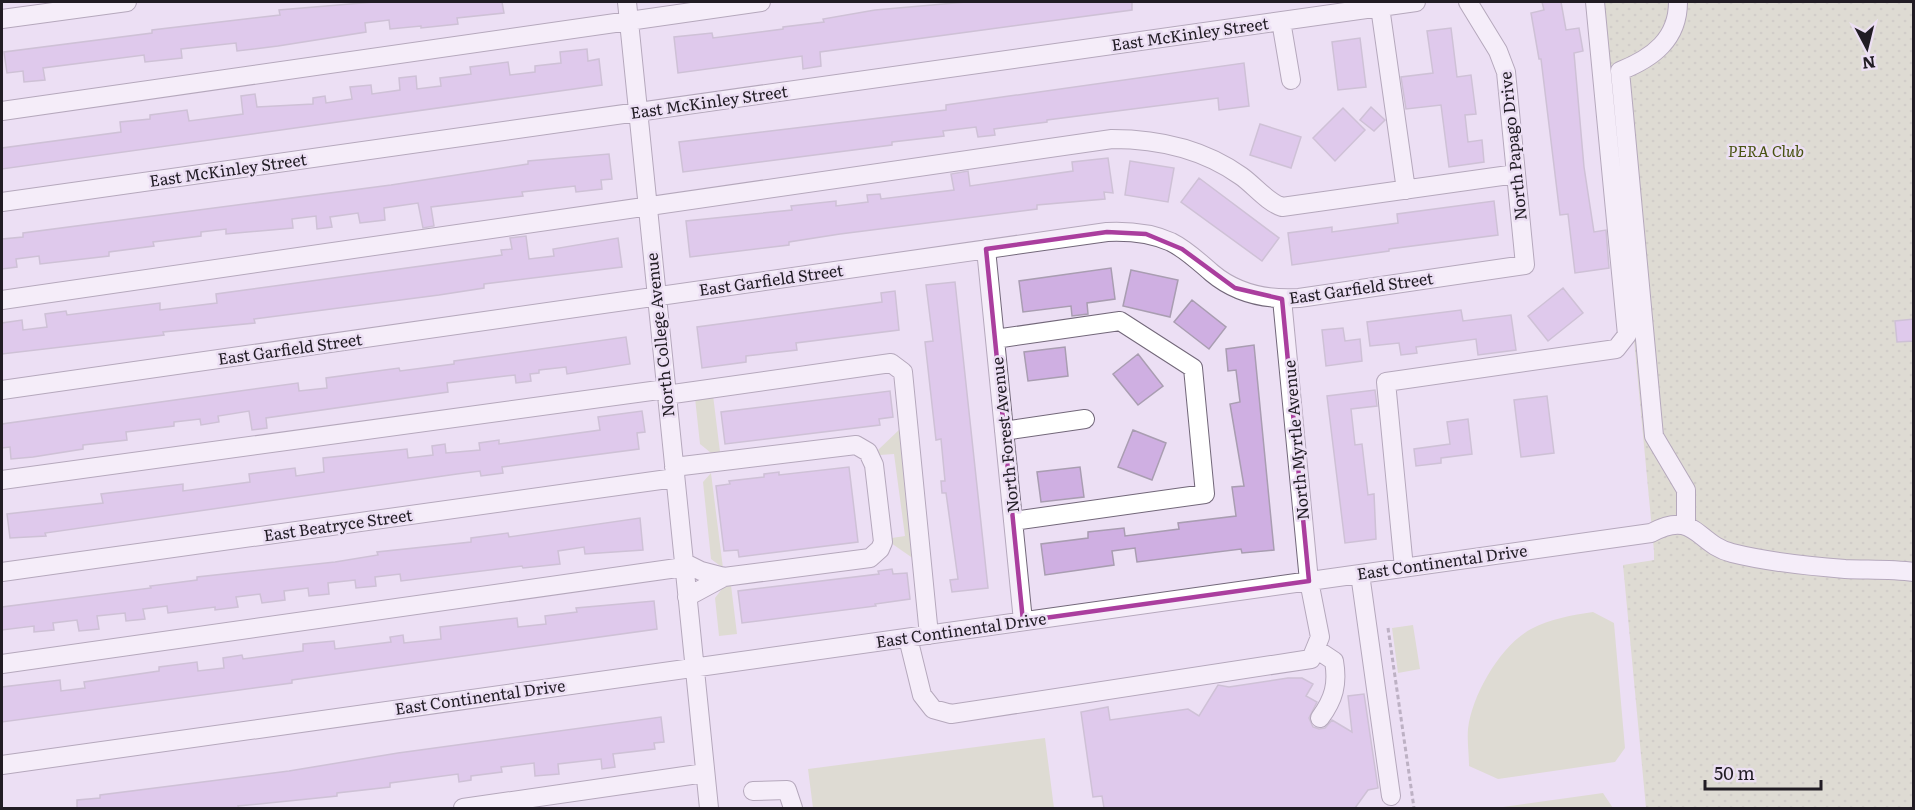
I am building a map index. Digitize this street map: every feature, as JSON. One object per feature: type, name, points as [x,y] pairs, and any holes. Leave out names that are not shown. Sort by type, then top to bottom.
[{"type":"street","points":[[2,19],[127,2]]},
{"type":"street","name":"North College Avenue","points":[[627,2],[709,808]]},
{"type":"street","points":[[2,111],[760,2]]},
{"type":"street","name":"East McKinley Street","points":[[2,202],[1416,2]]},
{"type":"street","name":"North Papago Drive","points":[[1468,2],[1498,51],[1506,72],[1525,265]]},
{"type":"street","points":[[1404,568],[1386,382],[1616,349],[1627,335],[1595,2]]},
{"type":"street","points":[[1678,2],[1676,23],[1666,43],[1642,62],[1620,71],[1654,436],[1686,490],[1686,526],[1693,527],[1710,543],[1728,552],[1750,557],[1844,569],[1913,571]]},
{"type":"street","points":[[1380,7],[1407,190]]},
{"type":"street","points":[[1281,21],[1291,80]]},
{"type":"street","points":[[2,300],[1112,139],[1166,143],[1203,155],[1239,174],[1273,203],[1282,207],[1516,174]]},
{"type":"street","name":"East Garfield Street","points":[[2,390],[1107,232],[1146,234],[1182,249],[1235,288],[1260,296],[1282,299],[1525,265]]},
{"type":"street","name":"North Forest Avenue","points":[[986,249],[1023,621]]},
{"type":"street","name":"North Myrtle Avenue","points":[[1282,299],[1309,581],[1320,637],[1316,649]]},
{"type":"street","points":[[995,339],[1120,321],[1193,368],[1205,494],[1013,521]]},
{"type":"street","points":[[2,480],[891,363],[903,372],[929,635]]},
{"type":"street","points":[[1004,430],[1085,419]]},
{"type":"street","name":"East Beatryce Street","points":[[2,572],[849,445],[856,445],[868,452],[874,465],[883,535],[880,549],[870,558],[724,577]]},
{"type":"street","name":"East Continental Drive","points":[[2,765],[1651,533],[1662,527],[1686,526]]},
{"type":"street","points":[[2,664],[683,565],[724,577]]},
{"type":"street","points":[[1360,574],[1391,796]]},
{"type":"street","points":[[687,597],[724,577]]},
{"type":"street","points":[[908,638],[915,676],[922,695],[933,709],[951,714],[1303,662],[1311,659],[1316,649],[1334,660],[1338,681],[1331,702],[1320,718]]},
{"type":"street","points":[[463,808],[705,773]]},
{"type":"street","points":[[753,791],[787,790],[793,808]]},
{"type":"path","points":[[1388,628],[1414,808]]},
{"type":"highlighted area","points":[[1107,232],[1146,234],[1182,249],[1235,288],[1282,299],[1309,581],[1023,621],[986,249]]},
{"type":"green space","name":"PERA Club","points":[[1602,2],[1913,2],[1913,808],[1646,808],[1623,565],[1654,560],[1654,551]]},
{"type":"green space","points":[[713,395],[720,452],[711,453],[700,444],[695,398]]},
{"type":"green space","points":[[901,428],[914,559],[891,543],[892,538],[905,536],[894,454],[880,455],[878,450]]},
{"type":"green space","points":[[711,473],[723,568],[711,559],[703,482]]},
{"type":"green space","points":[[731,585],[737,634],[719,636],[715,598],[724,586]]},
{"type":"green space","points":[[1593,612],[1614,623],[1625,748],[1615,762],[1498,779],[1469,766],[1468,729],[1475,701],[1498,659],[1531,629],[1553,620]]},
{"type":"green space","points":[[1413,625],[1420,669],[1398,673],[1392,628]]},
{"type":"green space","points":[[1045,738],[1054,808],[813,808],[808,769]]},
{"type":"green space","points":[[1603,793],[1613,808],[1496,808]]},
{"type":"building","points":[[374,2],[502,2],[504,13],[457,18],[458,24],[421,28],[421,26],[390,29],[389,20],[365,23],[366,32],[278,46],[237,51],[236,43],[181,49],[182,58],[145,62],[144,55],[43,68],[45,80],[24,82],[23,71],[7,73],[4,52],[152,33],[152,30],[280,15],[279,10]]},
{"type":"building","points":[[966,2],[1132,2],[1132,10],[820,52],[821,66],[803,69],[802,56],[678,73],[674,37],[712,33],[713,38],[824,22],[823,19],[875,10]]},
{"type":"building","points":[[1542,2],[1561,2],[1566,30],[1579,28],[1583,51],[1574,53],[1584,167],[1594,232],[1606,230],[1609,268],[1575,273],[1568,214],[1560,215],[1541,59],[1539,59],[1531,13],[1544,10]]},
{"type":"building","points":[[1451,28],[1457,77],[1471,75],[1476,114],[1465,115],[1468,142],[1482,140],[1484,162],[1449,167],[1441,105],[1406,109],[1401,77],[1433,73],[1427,31]]},
{"type":"building","points":[[1360,38],[1366,87],[1338,90],[1332,42]]},
{"type":"building","points":[[587,49],[588,61],[599,59],[602,85],[2,169],[2,148],[121,132],[120,122],[150,119],[150,115],[187,110],[189,121],[243,114],[241,96],[255,94],[257,107],[313,104],[313,98],[325,96],[326,103],[352,99],[350,87],[371,85],[372,94],[400,90],[399,78],[416,76],[417,89],[441,86],[440,78],[471,74],[470,67],[508,62],[510,75],[535,72],[535,66],[561,63],[560,52]]},
{"type":"building","points":[[1244,63],[1249,106],[1219,110],[1218,98],[1047,120],[1047,122],[994,129],[995,135],[978,137],[976,127],[943,131],[944,136],[892,142],[892,145],[683,172],[679,142],[946,110],[946,105]]},
{"type":"building","points":[[1371,107],[1385,120],[1374,131],[1360,120]]},
{"type":"building","points":[[1343,108],[1365,130],[1335,161],[1313,138]]},
{"type":"building","points":[[1260,124],[1301,137],[1291,168],[1250,155]]},
{"type":"building","points":[[609,154],[612,179],[601,180],[602,189],[576,192],[575,186],[522,192],[523,196],[431,207],[434,226],[423,228],[418,203],[384,208],[385,220],[360,223],[358,213],[330,217],[332,227],[317,229],[316,216],[292,219],[293,228],[226,234],[226,229],[201,232],[201,236],[153,242],[154,246],[109,252],[109,256],[40,264],[39,256],[16,259],[17,267],[2,269],[2,239],[23,237],[23,233],[391,185],[528,164],[528,161]]},
{"type":"building","points":[[1108,158],[1113,193],[1104,192],[1105,199],[1037,205],[1037,209],[840,234],[789,242],[789,245],[690,257],[686,221],[792,210],[791,206],[836,201],[836,206],[868,202],[867,195],[880,194],[881,199],[954,190],[951,174],[968,171],[970,186],[1073,171],[1072,162]]},
{"type":"building","points":[[1130,161],[1174,168],[1168,202],[1125,195]]},
{"type":"building","points":[[1199,178],[1279,238],[1262,261],[1181,202]]},
{"type":"building","points":[[1494,201],[1498,235],[1389,249],[1389,251],[1292,265],[1288,233],[1332,227],[1332,232],[1398,223],[1397,214]]},
{"type":"building","points":[[526,236],[529,259],[554,256],[553,249],[618,238],[622,267],[484,284],[484,288],[439,295],[254,319],[255,323],[163,332],[164,335],[2,354],[2,323],[22,320],[23,330],[47,327],[45,314],[66,311],[67,315],[160,303],[160,310],[217,303],[216,294],[502,255],[501,250],[512,249],[510,238]]},
{"type":"building","points":[[1111,268],[1115,299],[1087,303],[1088,314],[1072,316],[1071,306],[1023,312],[1019,281]]},
{"type":"building","points":[[1131,270],[1178,280],[1170,317],[1123,306]]},
{"type":"building","points":[[955,282],[988,588],[952,592],[950,580],[958,579],[946,493],[942,493],[941,481],[945,481],[941,439],[936,440],[925,342],[933,341],[926,285]]},
{"type":"building","points":[[1563,288],[1583,313],[1548,341],[1528,316]]},
{"type":"building","points":[[895,291],[899,330],[796,343],[797,350],[746,356],[746,362],[702,368],[697,327],[882,302],[881,293]]},
{"type":"building","points":[[1192,300],[1226,327],[1209,349],[1174,322]]},
{"type":"building","points":[[1461,310],[1463,321],[1511,315],[1516,350],[1478,355],[1476,339],[1416,347],[1417,353],[1401,355],[1399,343],[1370,346],[1367,322]]},
{"type":"building","points":[[1914,319],[1914,341],[1897,342],[1895,321]]},
{"type":"building","points":[[1343,328],[1345,341],[1360,339],[1362,361],[1326,366],[1322,330]]},
{"type":"building","points":[[626,337],[630,364],[567,374],[566,367],[539,370],[539,373],[530,374],[531,381],[516,383],[515,375],[447,383],[448,392],[266,418],[267,428],[252,430],[249,411],[218,416],[219,422],[201,425],[200,419],[174,422],[174,426],[126,432],[127,440],[83,445],[83,449],[33,457],[11,459],[10,447],[2,448],[2,424],[298,383],[299,391],[327,388],[326,378],[399,368],[400,371],[454,364],[454,361]]},
{"type":"building","points":[[1254,345],[1274,550],[1242,553],[1241,549],[1137,562],[1135,548],[1112,551],[1114,565],[1045,575],[1041,544],[1088,538],[1088,532],[1124,528],[1125,536],[1179,529],[1178,523],[1236,516],[1232,487],[1244,486],[1230,404],[1240,402],[1236,370],[1228,371],[1226,349]]},
{"type":"building","points":[[1065,347],[1068,376],[1028,381],[1024,352]]},
{"type":"building","points":[[1138,354],[1163,386],[1138,405],[1113,374]]},
{"type":"building","points":[[1375,390],[1377,406],[1351,409],[1355,445],[1362,444],[1368,495],[1374,494],[1376,539],[1345,543],[1327,396]]},
{"type":"building","points":[[890,391],[893,417],[879,419],[880,425],[725,444],[721,412]]},
{"type":"building","points":[[1547,396],[1554,453],[1521,457],[1514,400]]},
{"type":"building","points":[[642,411],[645,432],[637,433],[639,449],[502,467],[503,473],[481,476],[480,471],[457,474],[45,533],[46,536],[10,538],[7,514],[103,503],[101,494],[183,484],[183,491],[250,482],[249,474],[295,468],[296,476],[324,472],[323,458],[407,449],[408,458],[433,455],[432,446],[445,444],[446,453],[480,450],[479,443],[499,440],[499,444],[600,430],[598,417]]},
{"type":"building","points":[[1468,419],[1472,454],[1441,458],[1441,463],[1416,466],[1414,449],[1450,444],[1447,422]]},
{"type":"building","points":[[1133,430],[1166,443],[1152,480],[1118,467]]},
{"type":"building","points":[[849,467],[858,542],[739,557],[738,550],[724,551],[716,486],[730,484],[729,481],[764,477],[764,474],[779,472],[779,475]]},
{"type":"building","points":[[1080,467],[1084,497],[1041,502],[1037,472]]},
{"type":"building","points":[[640,518],[643,550],[585,554],[584,547],[558,551],[560,564],[523,568],[522,566],[401,581],[400,574],[375,577],[376,586],[356,588],[355,580],[328,583],[329,594],[309,596],[308,588],[284,591],[285,600],[262,603],[260,594],[236,597],[238,607],[215,610],[215,607],[168,613],[167,606],[143,609],[145,619],[126,621],[125,613],[97,616],[99,629],[79,631],[77,620],[53,623],[54,630],[34,632],[34,626],[2,630],[2,607],[151,588],[150,586],[197,580],[197,577],[335,562],[378,555],[377,552],[471,542],[471,538],[508,533],[509,537]]},
{"type":"building","points":[[892,569],[893,574],[907,573],[910,599],[875,604],[876,606],[742,623],[738,591],[879,574],[878,571]]},
{"type":"building","points":[[654,601],[657,629],[292,680],[292,683],[2,722],[2,687],[60,680],[61,691],[85,688],[84,682],[159,671],[159,667],[197,662],[198,671],[224,668],[223,658],[242,655],[243,659],[303,651],[303,644],[334,641],[335,649],[391,642],[390,637],[403,635],[404,643],[441,639],[440,627],[517,618],[518,627],[546,624],[545,616],[577,612],[576,608]]},
{"type":"building","points":[[1302,678],[1313,684],[1306,696],[1317,702],[1309,718],[1313,727],[1319,729],[1325,728],[1332,720],[1352,732],[1348,696],[1364,694],[1378,788],[1368,790],[1355,808],[1104,808],[1102,796],[1093,797],[1081,712],[1108,707],[1110,720],[1188,709],[1199,716],[1218,685],[1229,687]]},
{"type":"building","points":[[661,717],[664,742],[654,743],[655,749],[613,754],[615,767],[602,769],[601,759],[558,764],[559,774],[535,776],[534,763],[501,767],[502,772],[471,776],[471,780],[459,782],[458,774],[390,783],[390,787],[337,793],[337,796],[238,806],[239,808],[77,808],[77,800],[100,798],[100,795],[289,771],[398,753]]}]
